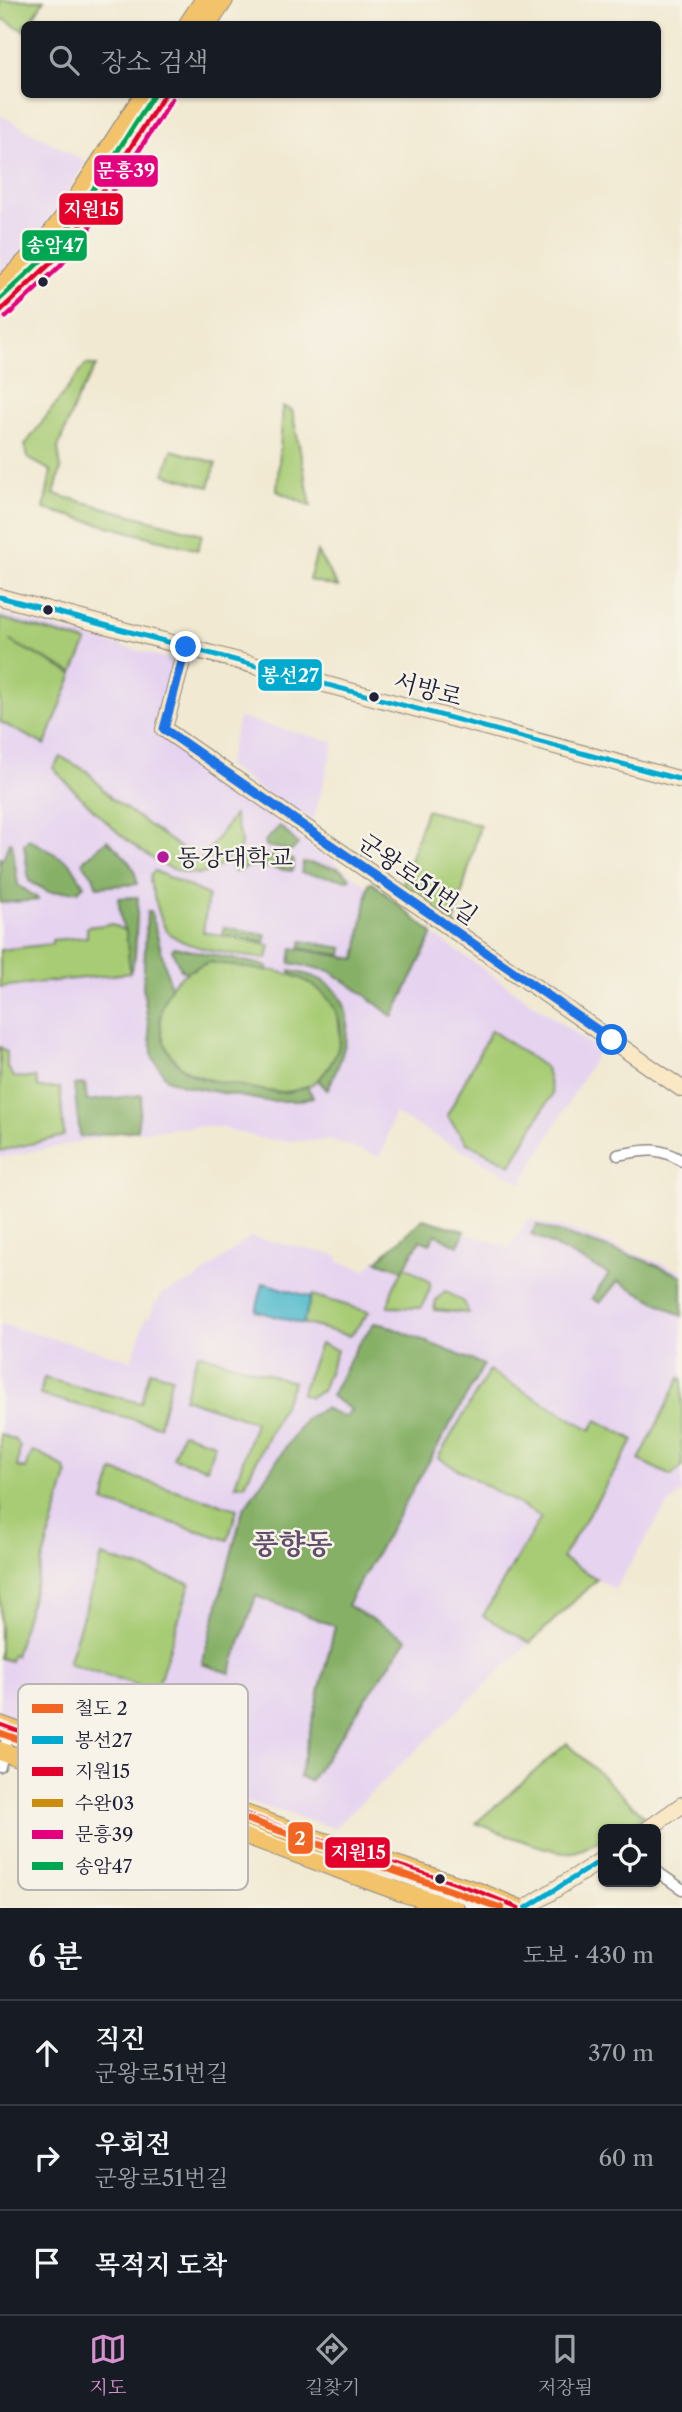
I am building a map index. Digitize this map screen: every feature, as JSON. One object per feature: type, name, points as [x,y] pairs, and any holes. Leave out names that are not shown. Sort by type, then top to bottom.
[{"type":"main road","points":[[190,21],[204,0]]},
{"type":"main road","points":[[210,21],[224,0]]},
{"type":"main road","points":[[0,288],[43,244],[68,212],[141,98]]},
{"type":"main road","points":[[0,311],[54,260],[75,234],[161,98]]},
{"type":"main road","name":"서방로","points":[[0,597],[682,780]]},
{"type":"main road","name":"군왕로51번길","points":[[186,647],[164,729],[682,1089]]},
{"type":"main road","points":[[1,1757],[18,1762]]},
{"type":"main road","points":[[655,1824],[682,1805]]},
{"type":"main road","points":[[248,1815],[479,1892],[518,1908]]},
{"type":"main road","points":[[248,1836],[391,1888],[455,1908]]},
{"type":"main road","points":[[526,1908],[598,1862]]},
{"type":"street","points":[[618,1155],[660,1151],[682,1161]]},
{"type":"street","points":[[1,1757],[5,1726]]},
{"type":"street","points":[[661,1874],[682,1889]]},
{"type":"shaded area","points":[[0,115],[86,162],[42,235],[0,278]]},
{"type":"shaded area","name":"동강대학교","points":[[0,614],[173,660],[154,732],[381,896],[392,1017],[433,934],[599,1050],[522,1183],[394,1113],[381,1157],[332,1140],[287,1141],[202,1126],[100,1135],[99,1138],[0,1158]]},
{"type":"shaded area","points":[[239,718],[334,742],[314,818],[305,822],[227,766]]},
{"type":"shaded area","points":[[423,1219],[510,1248],[528,1219],[578,1232],[682,1271],[682,1491],[662,1512],[615,1589],[597,1579],[334,1828],[248,1801],[248,1684],[18,1684],[18,1722],[0,1716],[0,1324],[132,1360],[146,1317],[150,1318],[155,1302],[158,1303],[161,1294],[197,1279],[250,1237],[339,1256],[338,1262],[365,1270]]},
{"type":"green space","points":[[0,0],[44,0],[31,21],[21,21],[21,29],[0,17]]},
{"type":"green space","points":[[86,364],[96,366],[77,399],[58,448],[61,469],[54,494],[202,534],[198,550],[44,509],[51,471],[28,458],[25,445]]},
{"type":"green space","points":[[283,407],[292,410],[311,506],[277,491]]},
{"type":"green space","points":[[172,450],[216,463],[209,487],[164,474]]},
{"type":"green space","points":[[317,552],[338,587],[309,580]]},
{"type":"green space","points":[[0,618],[87,642],[73,673],[10,641],[73,674],[45,745],[0,722]]},
{"type":"green space","points":[[61,757],[87,771],[111,798],[200,862],[234,815],[241,842],[240,849],[209,872],[185,873],[165,865],[122,836],[66,782],[53,768]]},
{"type":"green space","points":[[426,810],[480,825],[452,931],[400,893]]},
{"type":"green space","points":[[280,826],[298,844],[292,851],[266,846],[265,841]]},
{"type":"green space","points":[[29,839],[70,863],[84,885],[78,891],[49,892],[29,881],[24,844]]},
{"type":"green space","points":[[107,840],[131,865],[137,884],[97,887],[93,876],[82,862]]},
{"type":"green space","points":[[9,842],[12,843],[18,885],[38,900],[0,903],[0,858],[3,859]]},
{"type":"green space","points":[[258,854],[294,860],[292,871],[253,865],[235,872],[231,868],[247,855]]},
{"type":"green space","points":[[303,862],[338,868],[350,877],[349,880],[301,873]]},
{"type":"green space","points":[[155,871],[208,895],[203,932],[270,945],[267,959],[212,950],[183,942],[172,935],[165,928],[150,882],[151,874]]},
{"type":"green space","points":[[372,882],[433,934],[393,1017],[330,971],[290,963],[292,948],[356,959],[369,883]]},
{"type":"green space","points":[[138,897],[135,956],[130,973],[126,931],[122,925],[118,898]]},
{"type":"green space","points":[[147,912],[151,912],[171,988],[161,1012],[161,1025],[167,1049],[174,1059],[184,1069],[206,1080],[275,1092],[307,1086],[313,1097],[297,1101],[266,1101],[185,1086],[167,1079],[153,1058],[143,987]]},
{"type":"green space","points":[[111,924],[126,931],[130,973],[0,987],[0,950],[52,944],[52,940],[87,937],[87,927]]},
{"type":"green space","points":[[224,927],[266,935],[265,942],[223,935]]},
{"type":"green space","points":[[302,941],[343,948],[342,955],[300,948]]},
{"type":"green space","points":[[174,947],[268,966],[267,971],[209,962],[187,972],[181,970],[172,950]]},
{"type":"green space","points":[[209,962],[284,973],[318,988],[330,1000],[337,1016],[340,1044],[334,1059],[321,1077],[296,1091],[271,1091],[218,1082],[201,1077],[179,1065],[171,1056],[162,1035],[160,1023],[164,1000],[169,989],[180,977]]},
{"type":"green space","points":[[290,971],[314,977],[332,987],[342,1000],[347,1016],[343,1052],[327,1090],[318,1080],[338,1049],[338,1018],[322,992],[290,974]]},
{"type":"green space","points":[[491,1030],[546,1068],[552,1094],[511,1165],[467,1143],[447,1116]]},
{"type":"green space","points":[[0,1047],[7,1052],[7,1067],[14,1077],[36,1078],[38,1088],[60,1088],[64,1136],[0,1151]]},
{"type":"green space","points":[[85,1084],[87,1101],[142,1095],[137,1130],[80,1137],[74,1085]]},
{"type":"green space","points":[[423,1219],[465,1231],[458,1246],[435,1234],[430,1244],[420,1240],[403,1270],[377,1261]]},
{"type":"green space","points":[[537,1225],[641,1259],[682,1276],[682,1316],[618,1281],[600,1303],[592,1298],[609,1274],[531,1234]]},
{"type":"green space","points":[[405,1266],[430,1282],[430,1289],[421,1308],[388,1307],[392,1290]]},
{"type":"green space","points":[[445,1291],[464,1302],[469,1313],[434,1310],[436,1300]]},
{"type":"green space","points":[[312,1295],[369,1312],[350,1336],[302,1323]]},
{"type":"green space","points":[[374,1323],[484,1365],[347,1605],[407,1639],[310,1781],[299,1777],[335,1626],[256,1596],[230,1673],[202,1664],[243,1510],[305,1419],[324,1408],[345,1417],[351,1410],[331,1396],[357,1346]]},
{"type":"green space","points":[[320,1344],[337,1350],[322,1391],[310,1397],[301,1394]]},
{"type":"green space","points":[[198,1353],[294,1382],[245,1484],[235,1485],[255,1422],[184,1398]]},
{"type":"green space","points":[[150,1371],[172,1377],[159,1426],[40,1395],[44,1378],[141,1403]]},
{"type":"green space","points":[[489,1371],[591,1430],[597,1420],[634,1440],[562,1558],[597,1579],[530,1643],[483,1616],[541,1517],[438,1458]]},
{"type":"green space","points":[[680,1378],[682,1467],[671,1476],[639,1460]]},
{"type":"green space","points":[[182,1433],[215,1443],[207,1468],[173,1458]]},
{"type":"green space","points":[[0,1434],[15,1440],[20,1447],[17,1467],[26,1469],[33,1451],[65,1469],[67,1475],[15,1656],[12,1654],[10,1661],[0,1658]]},
{"type":"green space","points":[[113,1471],[237,1509],[228,1540],[104,1502]]},
{"type":"green space","points":[[102,1556],[190,1584],[158,1684],[134,1684],[68,1663]]},
{"type":"green space","points":[[567,1743],[645,1817],[630,1824],[598,1824],[598,1841],[573,1852],[552,1850],[476,1823]]},
{"type":"water","points":[[263,1283],[311,1297],[303,1324],[256,1311]]},
{"type":"rail line","name":"2","points":[[0,1733],[18,1739]]},
{"type":"rail line","name":"2","points":[[248,1820],[501,1908]]},
{"type":"transit line","name":"송암47","points":[[0,299],[48,254],[68,229],[151,98]]},
{"type":"transit line","name":"지원15","points":[[0,311],[54,260],[75,234],[162,98]]},
{"type":"transit line","name":"문흥39","points":[[6,317],[60,266],[82,239],[172,99]]},
{"type":"transit line","name":"봉선27","points":[[0,597],[682,780]]},
{"type":"transit line","name":"지원15","points":[[0,1725],[18,1732]]},
{"type":"transit line","name":"수완03","points":[[0,1734],[18,1741]]},
{"type":"transit line","name":"지원15","points":[[248,1815],[479,1892],[518,1908]]},
{"type":"transit line","name":"수완03","points":[[248,1824],[495,1908]]},
{"type":"transit line","name":"봉선27","points":[[526,1908],[598,1862]]},
{"type":"place","name":"동강대학교","points":[[163,857]]},
{"type":"district","name":"풍향동","points":[[292,1544]]},
{"type":"route","points":[[186,647],[164,729],[612,1040]]}]
